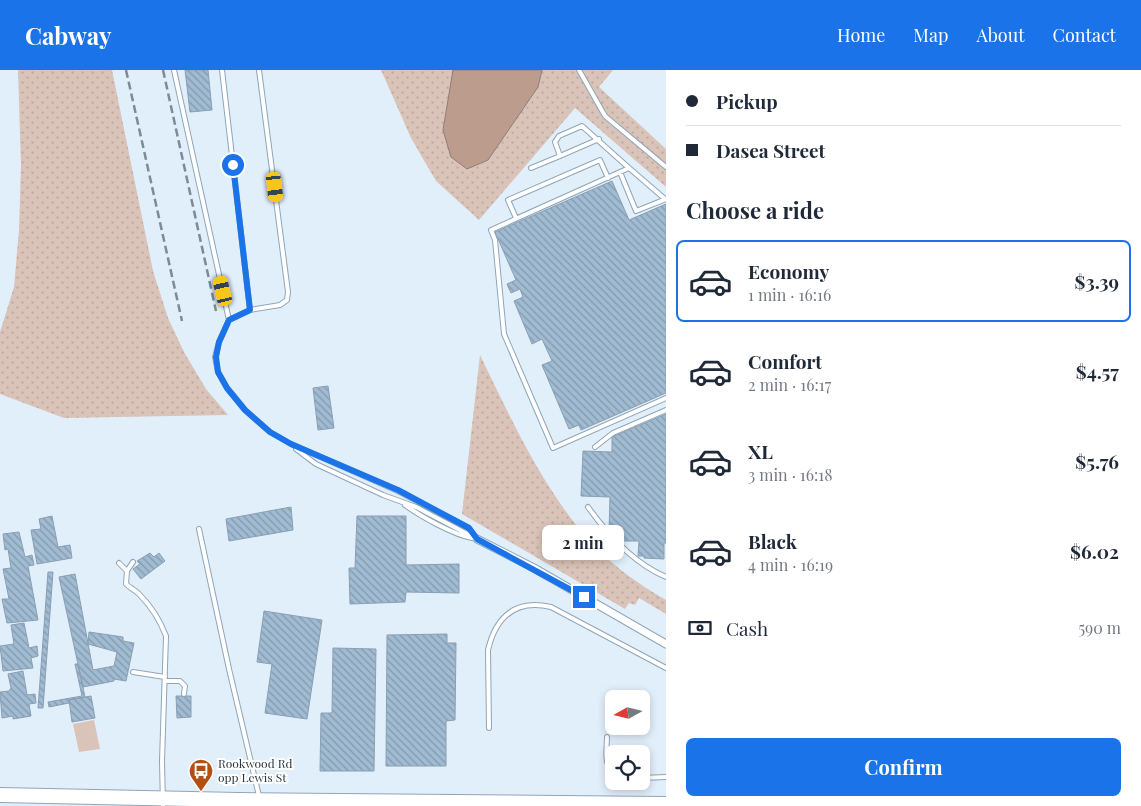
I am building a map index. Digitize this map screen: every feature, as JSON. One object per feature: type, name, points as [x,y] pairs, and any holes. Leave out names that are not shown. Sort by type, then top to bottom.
[{"type":"highway","points":[[0,795],[162,802],[666,804]]},
{"type":"street","points":[[477,539],[534,568],[666,644]]},
{"type":"lane","points":[[174,70],[229,320],[219,342],[216,357],[218,372],[227,388],[245,410],[270,432],[291,444],[398,490],[469,528],[477,539]]},
{"type":"lane","points":[[222,70],[250,310]]},
{"type":"lane","points":[[229,320],[250,310],[280,305],[287,300],[288,292],[259,70]]},
{"type":"lane","points":[[579,70],[605,116],[666,167]]},
{"type":"lane","points":[[560,156],[555,142],[559,136],[582,126],[665,199],[636,211],[620,172]]},
{"type":"lane","points":[[531,168],[599,140]]},
{"type":"lane","points":[[516,218],[508,200],[600,160],[608,178]]},
{"type":"lane","points":[[630,168],[491,230],[495,240],[504,334],[552,448],[666,398]]},
{"type":"lane","points":[[595,447],[613,433],[666,410]]},
{"type":"lane","points":[[291,444],[316,464],[400,502],[415,512],[466,537],[477,539]]},
{"type":"lane","points":[[588,507],[608,534],[641,562],[666,577]]},
{"type":"lane","points":[[199,529],[260,803]]},
{"type":"lane","points":[[133,562],[127,571],[126,584],[130,589],[138,592],[159,619],[166,636],[162,802]]},
{"type":"lane","points":[[120,563],[127,571]]},
{"type":"lane","points":[[489,728],[488,650],[490,639],[502,618],[518,608],[534,605],[551,607],[666,668]]},
{"type":"lane","points":[[132,672],[180,681],[185,686],[184,694]]},
{"type":"lane","points":[[607,737],[607,745]]},
{"type":"lane","points":[[650,778],[666,777]]},
{"type":"shaded area","points":[[18,70],[112,70],[153,271],[168,318],[184,352],[206,389],[228,415],[64,418],[0,394],[0,332],[14,287],[19,230],[21,165]]},
{"type":"shaded area","points":[[381,70],[613,70],[599,87],[666,149],[666,187],[575,108],[479,220],[436,181],[411,138]]},
{"type":"shaded area","points":[[453,70],[542,70],[538,87],[488,160],[467,169],[451,157],[443,130]]},
{"type":"shaded area","points":[[480,355],[530,454],[575,524],[610,561],[666,600],[666,614],[639,598],[635,605],[629,603],[625,609],[462,514]]},
{"type":"shaded area","points":[[94,720],[100,749],[79,752],[73,724]]},
{"type":"building","points":[[185,70],[208,70],[212,110],[190,112]]},
{"type":"building","points":[[612,181],[629,220],[666,204],[666,393],[581,430],[579,425],[569,429],[542,365],[552,361],[542,339],[532,344],[514,301],[523,297],[520,289],[511,293],[507,284],[516,280],[495,232]]},
{"type":"building","points":[[328,386],[334,428],[318,430],[313,388]]},
{"type":"building","points":[[666,414],[666,543],[664,543],[664,559],[644,558],[644,556],[638,556],[639,541],[620,541],[609,532],[610,497],[581,496],[583,451],[612,452],[612,437]]},
{"type":"building","points":[[291,507],[293,530],[229,541],[226,519]]},
{"type":"building","points":[[52,516],[58,547],[70,545],[72,558],[37,564],[31,530],[41,529],[39,519]]},
{"type":"building","points":[[357,516],[406,516],[406,565],[459,564],[459,593],[406,592],[405,602],[350,604],[349,568],[355,568]]},
{"type":"building","points":[[19,532],[25,557],[32,555],[34,565],[28,566],[38,620],[7,623],[2,599],[9,599],[3,569],[11,568],[8,549],[5,550],[3,534]]},
{"type":"building","points":[[150,553],[154,557],[159,553],[165,561],[141,579],[133,569],[140,564],[137,561]]},
{"type":"building","points":[[48,572],[53,572],[43,708],[38,708]]},
{"type":"building","points":[[75,574],[88,644],[89,632],[123,637],[123,641],[134,643],[126,681],[114,679],[114,681],[83,687],[59,577]],"holes":[[[88,644],[117,652],[114,666],[93,670]]]},
{"type":"building","points":[[264,611],[322,620],[307,719],[265,713],[272,664],[257,662]]},
{"type":"building","points":[[24,623],[29,648],[37,646],[38,656],[31,658],[33,668],[3,671],[0,646],[14,644],[11,625]]},
{"type":"building","points":[[447,634],[447,643],[456,643],[455,720],[446,721],[446,766],[386,766],[387,635]]},
{"type":"building","points":[[333,648],[376,649],[374,771],[320,771],[321,713],[332,713]]},
{"type":"building","points":[[75,664],[78,664],[85,697],[49,707],[48,702],[82,696]]},
{"type":"building","points":[[23,671],[27,695],[35,694],[36,703],[29,704],[31,716],[13,719],[13,716],[2,718],[0,692],[9,691],[11,688],[8,674]]},
{"type":"building","points":[[91,696],[95,718],[72,722],[69,700]]},
{"type":"building","points":[[176,696],[191,696],[191,717],[177,718]]},
{"type":"railway","points":[[126,70],[182,321]]},
{"type":"railway","points":[[163,70],[216,311]]},
{"type":"place","name":"Rookwood Rd opp Lewis St","points":[[201,792]]},
{"type":"route","points":[[233,165],[250,310],[229,320],[219,342],[216,357],[218,372],[227,388],[245,410],[270,432],[291,444],[398,490],[469,528],[477,539],[534,568],[584,597]]}]
